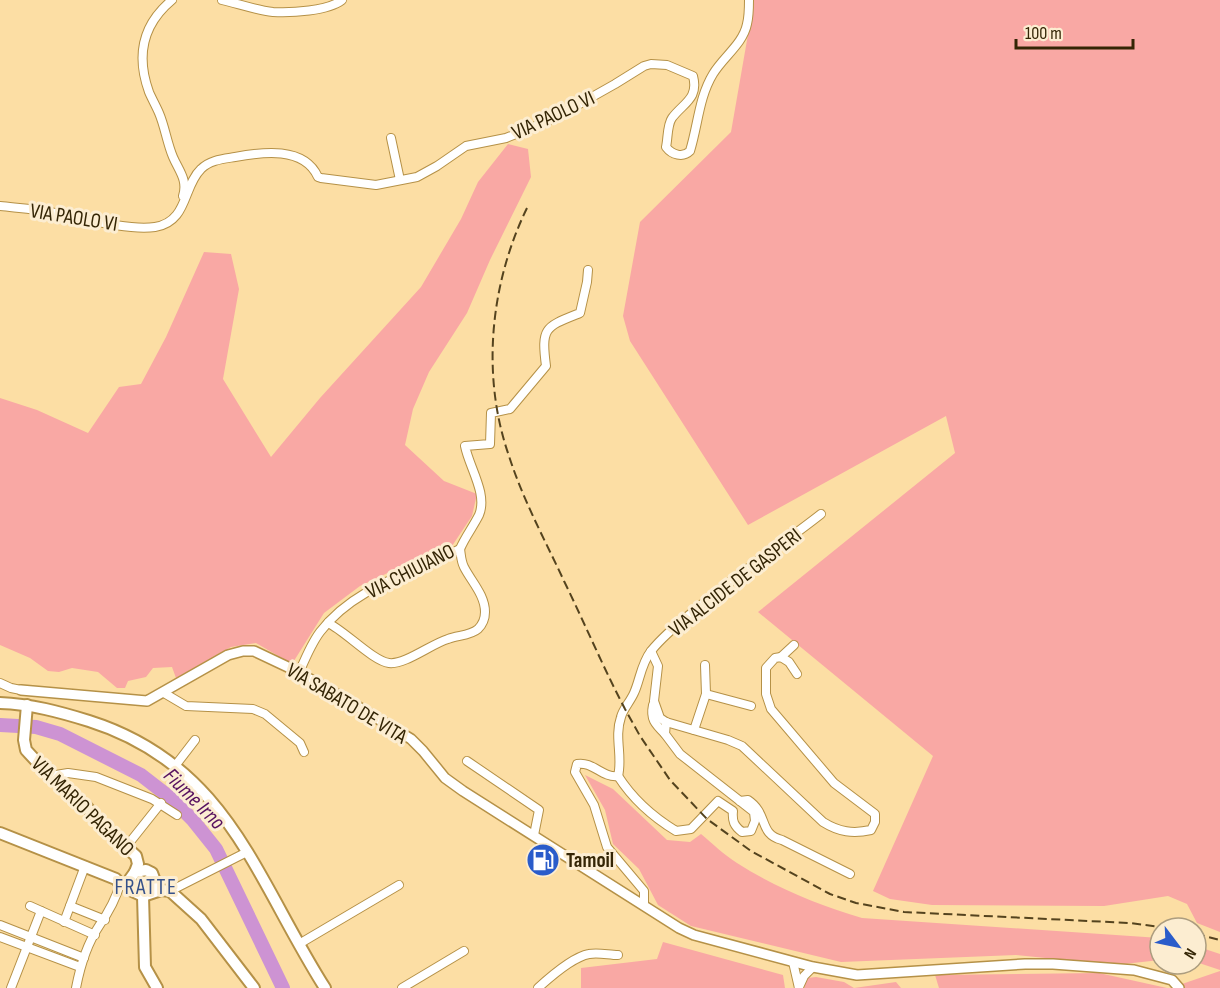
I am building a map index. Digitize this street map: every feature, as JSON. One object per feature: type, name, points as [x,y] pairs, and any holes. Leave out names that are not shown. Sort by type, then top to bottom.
[{"type":"main road","points":[[0,703],[54,710],[122,733],[149,747],[176,766],[216,805],[247,852],[325,988]]},
{"type":"main road","name":"VIA MARIO PAGANO","points":[[27,705],[24,740],[26,750],[50,776],[86,806],[100,824],[138,860],[135,872]]},
{"type":"main road","points":[[0,833],[116,879],[132,891],[147,895],[161,890],[170,891],[201,919],[255,988]]},
{"type":"main road","points":[[125,884],[135,872],[146,870],[154,876],[155,887],[147,895],[145,968],[157,988]]},
{"type":"street","points":[[172,0],[155,18],[145,37],[142,52],[146,82],[160,115],[172,155],[186,184],[178,212]]},
{"type":"street","points":[[222,0],[274,12],[321,9],[334,6],[342,0]]},
{"type":"street","name":"VIA PAOLO VI","points":[[0,206],[53,212],[85,220],[146,228],[167,224],[178,212],[202,167],[219,159],[280,153],[308,163],[321,178],[376,185],[400,180],[422,175],[466,146],[500,140],[531,129],[651,64],[667,65],[693,76],[695,85],[693,94],[687,104],[671,120],[666,147],[675,154],[687,154],[692,144],[702,101],[713,74],[739,42],[744,32],[749,0]]},
{"type":"street","points":[[391,138],[400,180]]},
{"type":"street","name":"VIA CHIUIANO","points":[[295,671],[328,623],[347,605],[388,581],[460,549],[479,515],[483,502],[465,446],[490,444],[491,412],[510,409],[546,366],[543,338],[550,327],[580,313],[588,270]]},
{"type":"street","name":"VIA ALCIDE DE GASPERI","points":[[618,776],[620,767],[617,730],[621,715],[634,693],[644,661],[651,651],[670,631],[731,579],[763,559],[783,541],[821,514]]},
{"type":"street","points":[[328,623],[379,659],[392,663],[438,642],[475,631],[480,627],[485,614],[474,583],[464,567],[460,549]]},
{"type":"street","points":[[654,700],[656,711],[666,722],[742,746],[823,822],[838,831],[860,833],[871,830],[875,822],[875,814],[834,783],[771,709],[766,694],[766,668],[775,658],[781,657],[794,645]]},
{"type":"street","name":"VIA SABATO DE VITA","points":[[164,693],[228,655],[249,650],[258,652],[411,739],[451,783],[679,928],[694,935],[850,975],[1053,964],[1134,970],[1172,980],[1179,988]]},
{"type":"street","name":"VIA ALCIDE DE GASPERI","points":[[651,651],[658,666],[651,716],[680,754],[740,801],[748,800],[758,806],[767,830],[775,838],[850,874]]},
{"type":"street","points":[[781,657],[789,662],[797,674]]},
{"type":"street","points":[[694,730],[706,694],[705,665]]},
{"type":"street","points":[[0,683],[21,690],[141,702],[164,693],[186,706],[253,709],[265,714],[300,743],[304,752]]},
{"type":"street","points":[[706,694],[751,706]]},
{"type":"street","points":[[665,734],[666,722]]},
{"type":"street","points":[[176,766],[195,740]]},
{"type":"street","points":[[467,760],[539,810],[534,835]]},
{"type":"street","points":[[644,905],[644,891],[607,847],[594,805],[575,772],[577,764],[585,763],[612,777],[618,776],[626,789],[644,807],[676,831],[691,829],[718,801],[733,811],[735,826],[742,832],[751,831],[755,821],[754,812],[740,801]]},
{"type":"street","points":[[50,776],[68,773],[88,776],[161,803],[177,815]]},
{"type":"street","points":[[126,847],[161,803]]},
{"type":"street","points":[[170,891],[247,852]]},
{"type":"street","points":[[64,922],[85,866]]},
{"type":"street","points":[[76,988],[84,958],[125,884]]},
{"type":"street","points":[[299,944],[399,885]]},
{"type":"street","points":[[30,906],[95,935]]},
{"type":"street","points":[[70,906],[105,920]]},
{"type":"street","points":[[11,988],[41,911]]},
{"type":"street","points":[[0,925],[84,958]]},
{"type":"street","points":[[0,936],[80,967]]},
{"type":"street","points":[[402,988],[464,951]]},
{"type":"street","points":[[538,988],[583,956],[618,955]]},
{"type":"street","points":[[793,962],[799,988]]},
{"type":"street","points":[[799,988],[804,976],[813,967]]},
{"type":"shaded area","points":[[754,0],[1220,0],[1220,932],[1208,927],[1208,916],[1193,916],[1187,904],[1168,896],[1104,906],[932,905],[890,899],[873,891],[933,756],[758,612],[955,453],[946,416],[748,525],[630,341],[623,316],[640,222],[731,132]]},
{"type":"shaded area","points":[[508,144],[528,149],[531,177],[467,313],[429,372],[413,409],[405,445],[444,481],[477,494],[472,516],[448,552],[411,562],[360,586],[324,613],[292,664],[256,643],[231,647],[176,678],[172,667],[153,668],[146,677],[128,681],[125,688],[117,688],[98,672],[72,668],[59,672],[48,671],[30,658],[0,645],[0,398],[37,410],[88,433],[119,387],[141,384],[166,337],[204,252],[231,254],[239,289],[223,379],[271,457],[320,398],[421,287],[461,219],[478,182]]},
{"type":"shaded area","points":[[585,775],[613,789],[667,840],[690,842],[701,834],[732,860],[752,872],[798,895],[846,913],[862,918],[1148,937],[1148,961],[1115,965],[1016,955],[841,962],[691,926],[658,905],[639,869],[613,844],[605,810]]},
{"type":"shaded area","points":[[663,942],[783,975],[785,988],[581,988],[581,968],[657,959]]},
{"type":"shaded area","points":[[1208,950],[1220,954],[1220,970],[1208,966]]},
{"type":"shaded area","points":[[1220,971],[1220,988],[1183,988],[1182,984]]},
{"type":"shaded area","points":[[1099,973],[1167,988],[939,988],[935,975]]},
{"type":"shaded area","points":[[816,977],[844,982],[854,988],[804,988],[807,978]]},
{"type":"shaded area","points":[[896,982],[901,988],[854,988]]},
{"type":"waterway","name":"Fiume Irno","points":[[0,725],[36,727],[60,734],[141,775],[172,799],[192,819],[216,849],[283,988]]},
{"type":"railway","points":[[527,208],[514,237],[505,268],[494,330],[495,394],[500,425],[509,456],[528,504],[609,677],[640,736],[670,780],[707,819],[751,851],[830,894],[856,903],[904,912],[1148,925]]},
{"type":"railway","points":[[1208,937],[1220,940]]},
{"type":"place","name":"Tamoil","points":[[543,860]]},
{"type":"district","name":"FRATTE","points":[[146,886]]}]
